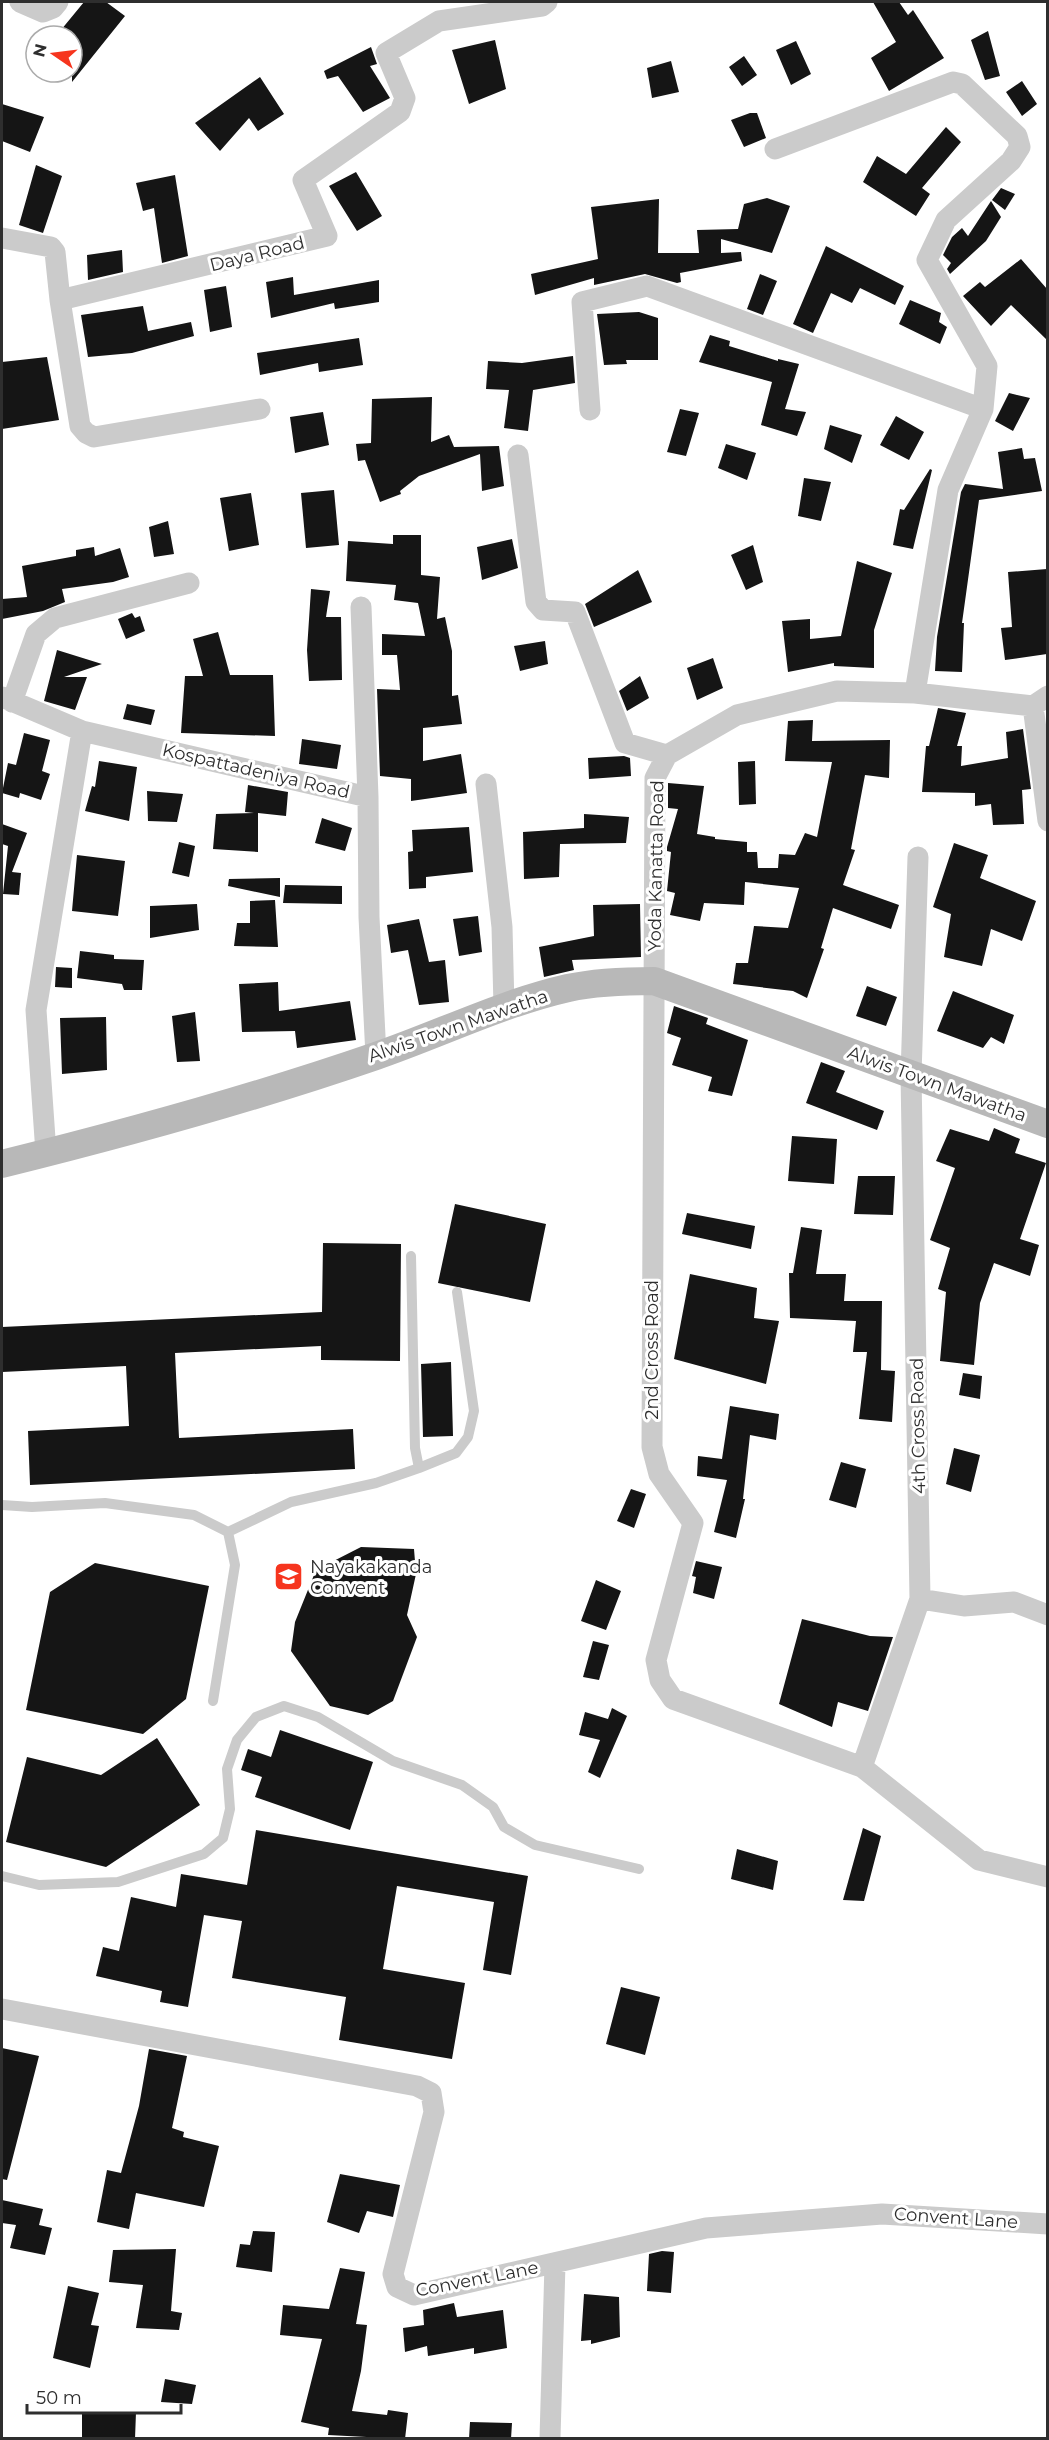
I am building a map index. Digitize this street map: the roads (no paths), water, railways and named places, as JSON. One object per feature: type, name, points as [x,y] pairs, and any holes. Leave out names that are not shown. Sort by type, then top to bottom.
[{"type":"street","points":[[20,2],[43,12],[53,8],[58,2]]},
{"type":"street","name":"Daya Road","points":[[60,300],[327,237],[303,180],[400,112],[405,98],[386,53],[439,21],[542,6],[547,2]]},
{"type":"street","points":[[775,149],[953,82],[963,84],[1017,136],[1020,147],[1011,161],[946,220],[927,260],[987,366],[983,409],[948,489],[915,693]]},
{"type":"street","points":[[2,238],[51,247],[55,252],[60,300],[80,426],[86,434],[94,437],[260,409]]},
{"type":"street","points":[[590,410],[582,302],[647,286],[983,409]]},
{"type":"street","points":[[519,454],[536,602],[543,610],[574,612],[625,743],[667,755]]},
{"type":"street","points":[[7,700],[36,634],[55,618],[189,583]]},
{"type":"street","points":[[361,607],[368,797]]},
{"type":"street","name":"Yoda Kanatta Road","points":[[654,981],[655,778],[667,755],[737,715],[837,691],[915,693],[1040,701]]},
{"type":"street","name":"Kospattadeniya Road","points":[[7,700],[82,731],[368,797],[369,917],[376,1056]]},
{"type":"street","points":[[1040,701],[1047,821]]},
{"type":"street","points":[[46,1153],[36,1010],[82,731]]},
{"type":"street","points":[[486,784],[502,927],[504,1007]]},
{"type":"street","name":"4th Cross Road","points":[[862,1767],[920,1599],[911,1075],[918,857]]},
{"type":"street","name":"Alwis Town Mawatha","points":[[2,1164],[179,1117],[376,1056],[504,1007],[569,988],[615,982],[654,981],[1047,1124]]},
{"type":"street","name":"2nd Cross Road","points":[[654,981],[652,1447],[659,1474],[693,1523],[656,1660],[660,1680],[674,1699],[862,1767]]},
{"type":"street","points":[[920,1599],[964,1606],[1014,1602],[1047,1615]]},
{"type":"street","points":[[862,1767],[979,1860],[1047,1877]]},
{"type":"street","name":"Convent Lane","points":[[2,2008],[417,2086],[431,2093],[434,2112],[393,2274],[397,2287],[414,2295],[706,2228],[882,2214],[1047,2224]]},
{"type":"street","points":[[550,2439],[555,2264]]},
{"type":"lane","points":[[411,1256],[416,1448],[419,1468]]},
{"type":"lane","points":[[228,1532],[291,1502],[376,1483],[456,1453],[468,1437],[474,1411],[458,1292]]},
{"type":"lane","points":[[2,1505],[32,1507],[105,1503],[194,1515],[228,1532]]},
{"type":"lane","points":[[213,1701],[235,1565],[228,1532]]},
{"type":"lane","points":[[2,1876],[39,1885],[118,1881],[204,1854],[223,1838],[230,1809],[227,1769],[237,1740],[256,1717],[284,1706],[318,1717],[393,1761],[462,1785],[493,1807],[504,1827],[535,1845],[639,1869]]},
{"type":"place","name":"Nayakakanda Convent","points":[[289,1577]]}]
